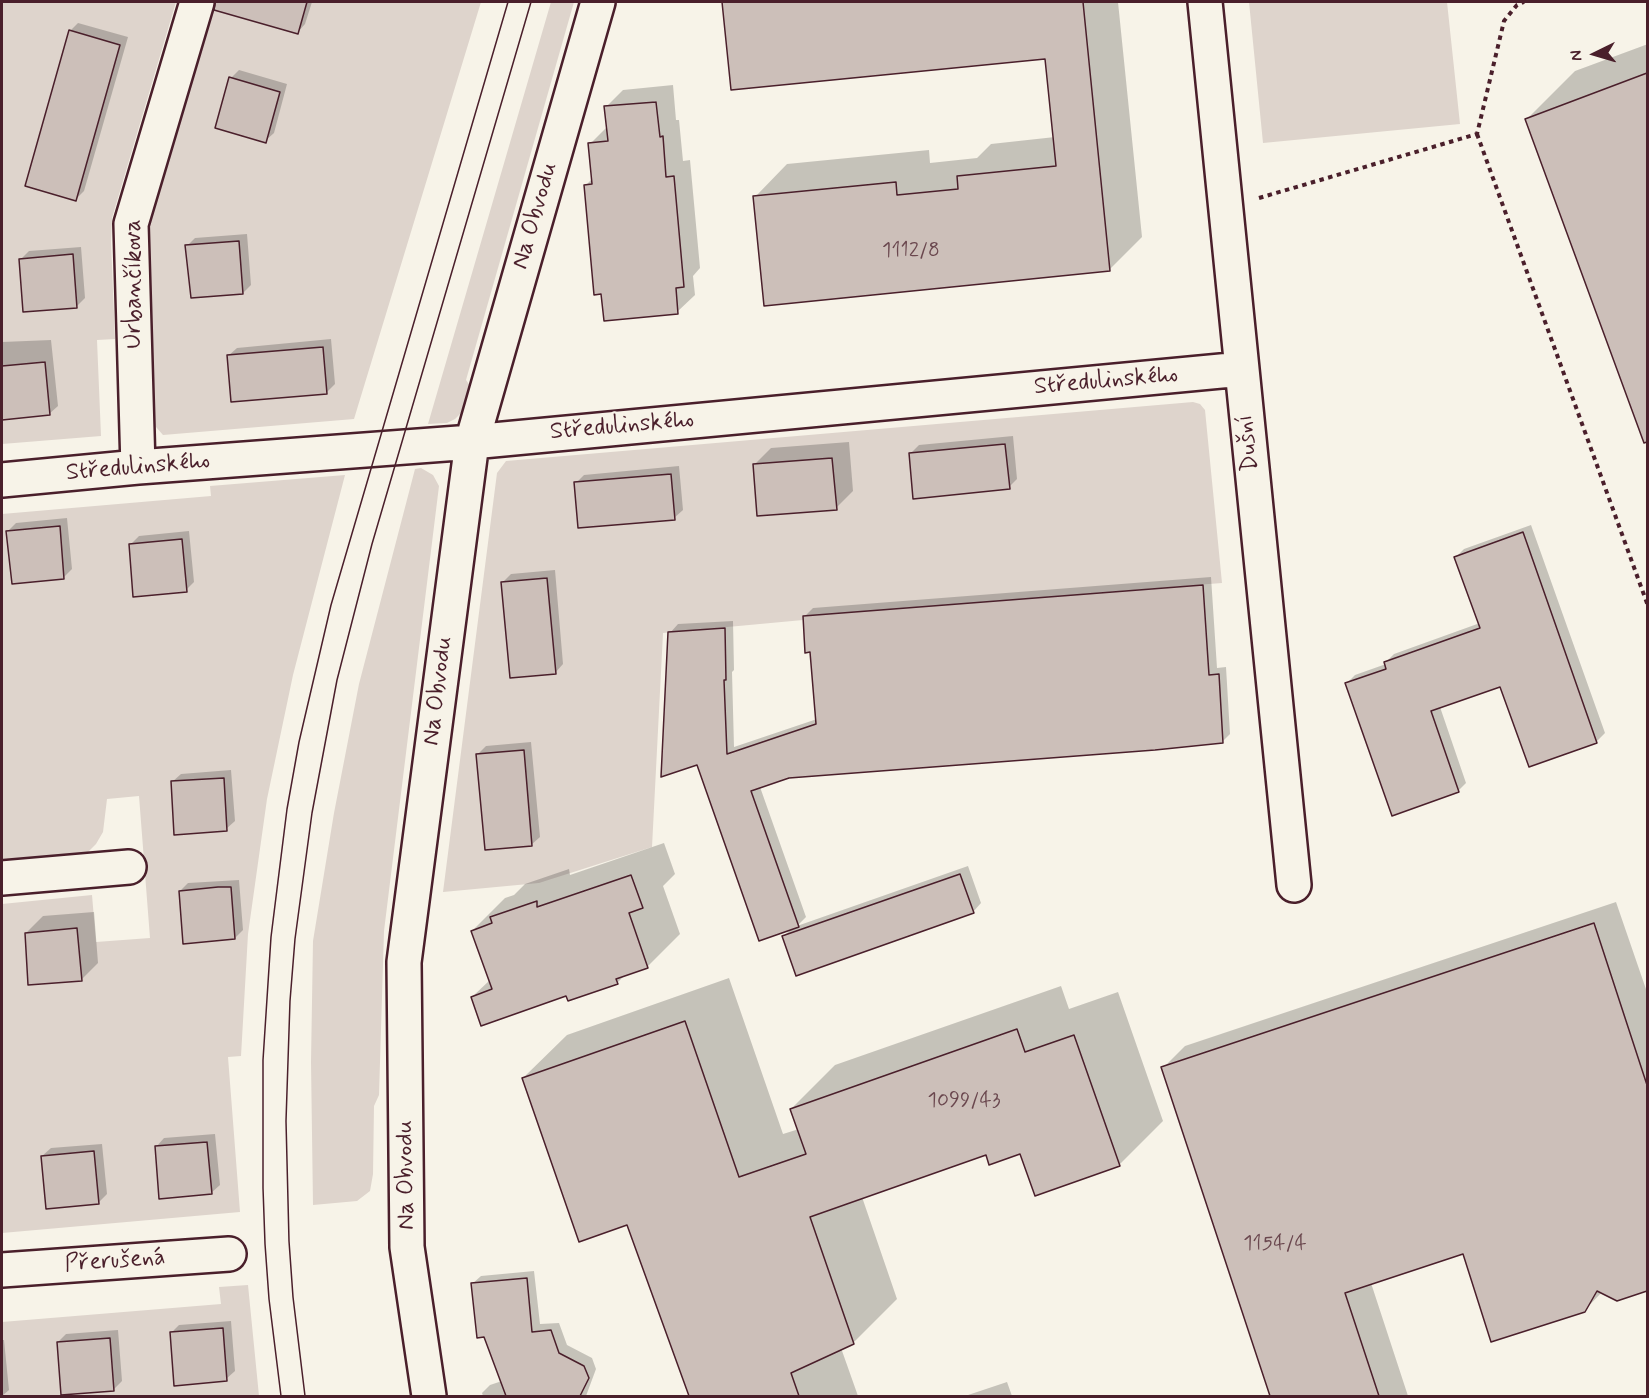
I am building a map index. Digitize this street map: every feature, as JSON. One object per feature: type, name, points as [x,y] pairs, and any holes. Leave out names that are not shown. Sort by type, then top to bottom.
[{"type":"street","name":"Urbančíkova","points":[[138,467],[131,224],[197,2]]},
{"type":"street","name":"Na Obvodu","points":[[429,1396],[408,1247],[404,962],[472,442],[598,2]]},
{"type":"street","name":"Dušní","points":[[1205,2],[1294,885]]},
{"type":"street","name":"Středulinského","points":[[2,480],[138,467],[472,442],[1242,369]]},
{"type":"street","points":[[2,878],[129,867]]},
{"type":"street","name":"Přerušená","points":[[2,1270],[229,1254]]},
{"type":"path","points":[[1524,2],[1517,5],[1504,21],[1477,134],[1647,606]]},
{"type":"path","points":[[1226,208],[1477,134]]},
{"type":"shaded area","points":[[2,2],[176,2],[112,218],[115,339],[97,340],[101,436],[2,444]]},
{"type":"shaded area","points":[[212,2],[481,2],[354,419],[163,435],[156,427],[152,417],[148,333],[149,213]]},
{"type":"shaded area","points":[[551,2],[574,2],[466,380],[471,387],[470,391],[462,412],[455,419],[447,423],[428,424]]},
{"type":"shaded area","points":[[1249,2],[1447,2],[1460,124],[1263,143]]},
{"type":"shaded area","points":[[1193,402],[1200,404],[1205,410],[1222,583],[803,616],[803,620],[663,633],[652,847],[539,883],[443,892],[497,473],[506,461]]},
{"type":"shaded area","points":[[421,468],[433,475],[439,486],[384,931],[379,1095],[374,1106],[373,1174],[370,1191],[357,1201],[313,1205],[311,1062],[313,941],[334,813],[359,684],[415,469]]},
{"type":"shaded area","points":[[345,475],[293,675],[267,799],[248,934],[241,1056],[228,1057],[240,1212],[2,1233],[2,904],[92,895],[96,942],[150,938],[139,796],[107,799],[103,832],[88,852],[2,861],[2,514],[211,496],[210,486]]},
{"type":"shaded area","points":[[248,1285],[259,1396],[2,1396],[2,1322],[221,1304],[219,1287]]},
{"type":"building","points":[[215,2],[307,2],[298,34],[214,10]]},
{"type":"building","points":[[722,2],[1083,2],[1110,271],[764,306],[753,196],[896,182],[897,195],[958,189],[957,176],[1056,166],[1045,59],[731,90]]},
{"type":"building","points":[[69,30],[120,45],[76,201],[25,186]]},
{"type":"building","points":[[1647,73],[1647,442],[1644,443],[1525,119]]},
{"type":"building","points":[[229,77],[280,92],[266,143],[215,128]]},
{"type":"building","points":[[656,102],[660,137],[663,136],[666,177],[674,176],[684,287],[676,288],[678,314],[604,321],[601,294],[594,295],[584,185],[592,184],[588,143],[608,141],[604,106]]},
{"type":"building","points":[[239,241],[243,294],[191,298],[185,245]]},
{"type":"building","points":[[73,254],[77,308],[23,312],[19,259]]},
{"type":"building","points":[[323,347],[327,394],[231,402],[227,355]]},
{"type":"building","points":[[45,362],[50,415],[2,420],[2,366]]},
{"type":"building","points":[[1005,444],[1010,489],[913,499],[909,453]]},
{"type":"building","points":[[832,458],[837,510],[757,516],[753,464]]},
{"type":"building","points":[[671,474],[675,520],[578,528],[574,482]]},
{"type":"building","points":[[60,526],[64,579],[12,584],[6,531]]},
{"type":"building","points":[[1523,532],[1597,743],[1529,767],[1500,687],[1431,711],[1459,792],[1392,816],[1345,683],[1386,669],[1384,662],[1480,628],[1454,557]]},
{"type":"building","points":[[182,539],[187,592],[133,597],[129,544]]},
{"type":"building","points":[[547,578],[556,674],[510,678],[501,582]]},
{"type":"building","points":[[1203,585],[1209,675],[1219,674],[1223,743],[789,778],[751,791],[799,927],[759,941],[697,765],[661,777],[668,632],[725,628],[726,680],[724,680],[727,754],[816,724],[810,652],[805,653],[803,616]]},
{"type":"building","points":[[524,750],[532,846],[485,850],[476,754]]},
{"type":"building","points":[[224,778],[227,831],[174,835],[171,781]]},
{"type":"building","points":[[960,874],[974,913],[796,976],[782,936]]},
{"type":"building","points":[[631,875],[643,908],[629,913],[648,968],[616,979],[618,984],[568,1001],[566,996],[481,1026],[471,997],[492,989],[471,931],[492,923],[490,917],[537,901],[537,907]]},
{"type":"building","points":[[231,887],[235,939],[183,944],[179,891]]},
{"type":"building","points":[[1594,923],[1647,1085],[1647,1291],[1617,1301],[1597,1291],[1585,1312],[1491,1342],[1463,1254],[1345,1293],[1379,1396],[1270,1396],[1161,1067]]},
{"type":"building","points":[[77,928],[82,981],[28,985],[25,933]]},
{"type":"building","points":[[685,1021],[739,1177],[806,1154],[790,1109],[1017,1029],[1025,1052],[1074,1035],[1120,1166],[1035,1196],[1020,1154],[989,1165],[986,1155],[810,1217],[854,1344],[791,1373],[799,1396],[689,1396],[627,1225],[579,1242],[522,1078]]},
{"type":"building","points":[[207,1142],[212,1194],[159,1199],[155,1146]]},
{"type":"building","points":[[94,1151],[99,1204],[46,1209],[41,1156]]},
{"type":"building","points":[[527,1278],[532,1332],[551,1330],[559,1353],[584,1366],[589,1378],[580,1396],[506,1396],[484,1337],[477,1338],[471,1283]]},
{"type":"building","points":[[223,1328],[227,1381],[174,1386],[170,1332]]},
{"type":"building","points":[[110,1338],[114,1391],[61,1395],[57,1342]]},
{"type":"tram line","points":[[281,1396],[265,1244],[263,1060],[271,937],[287,809],[299,742],[331,605],[508,2]]},
{"type":"tram line","points":[[305,1396],[289,1241],[286,1121],[290,1001],[295,939],[312,813],[337,680],[372,544],[531,2]]}]
